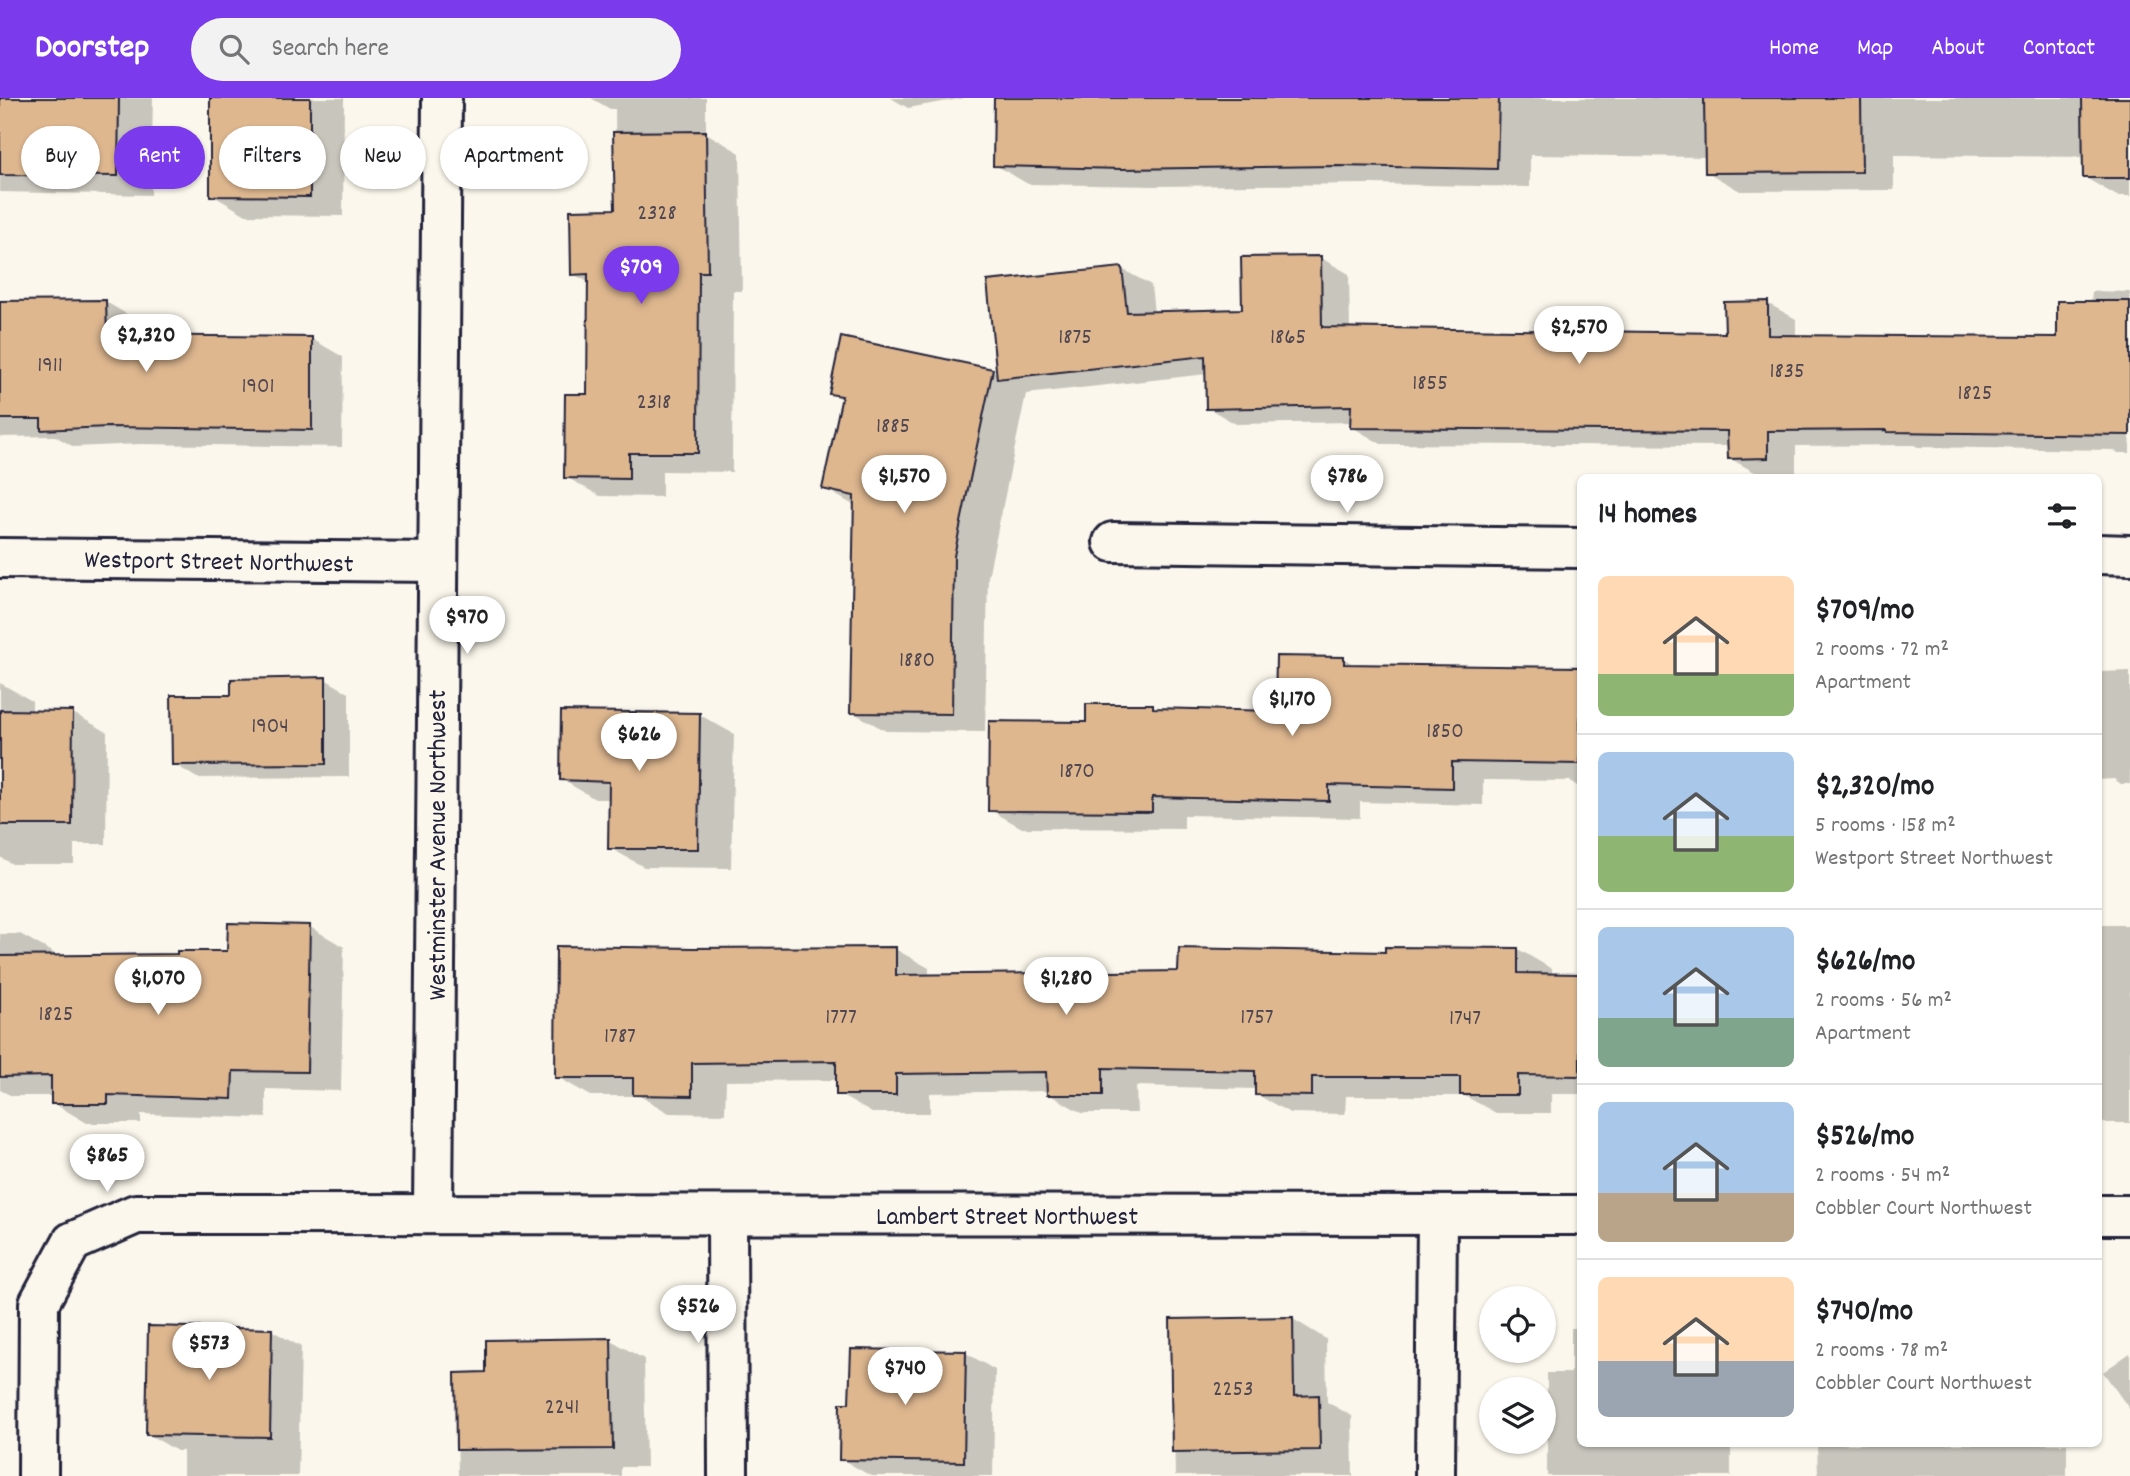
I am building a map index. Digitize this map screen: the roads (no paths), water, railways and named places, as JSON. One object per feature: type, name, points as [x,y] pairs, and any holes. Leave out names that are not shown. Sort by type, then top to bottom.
[{"type":"street","name":"Westminster Avenue Northwest","points":[[433,1214],[442,98]]},
{"type":"street","points":[[1113,542],[1577,548]]},
{"type":"street","points":[[2102,554],[2130,555]]},
{"type":"street","name":"Westport Street Northwest","points":[[0,558],[438,562]]},
{"type":"street","name":"Lambert Street Northwest","points":[[38,1476],[38,1303],[72,1242],[136,1214],[1577,1214]]},
{"type":"street","points":[[727,1214],[728,1476]]},
{"type":"street","points":[[1435,1476],[1437,1214]]},
{"type":"street","points":[[2102,1214],[2130,1214]]}]
